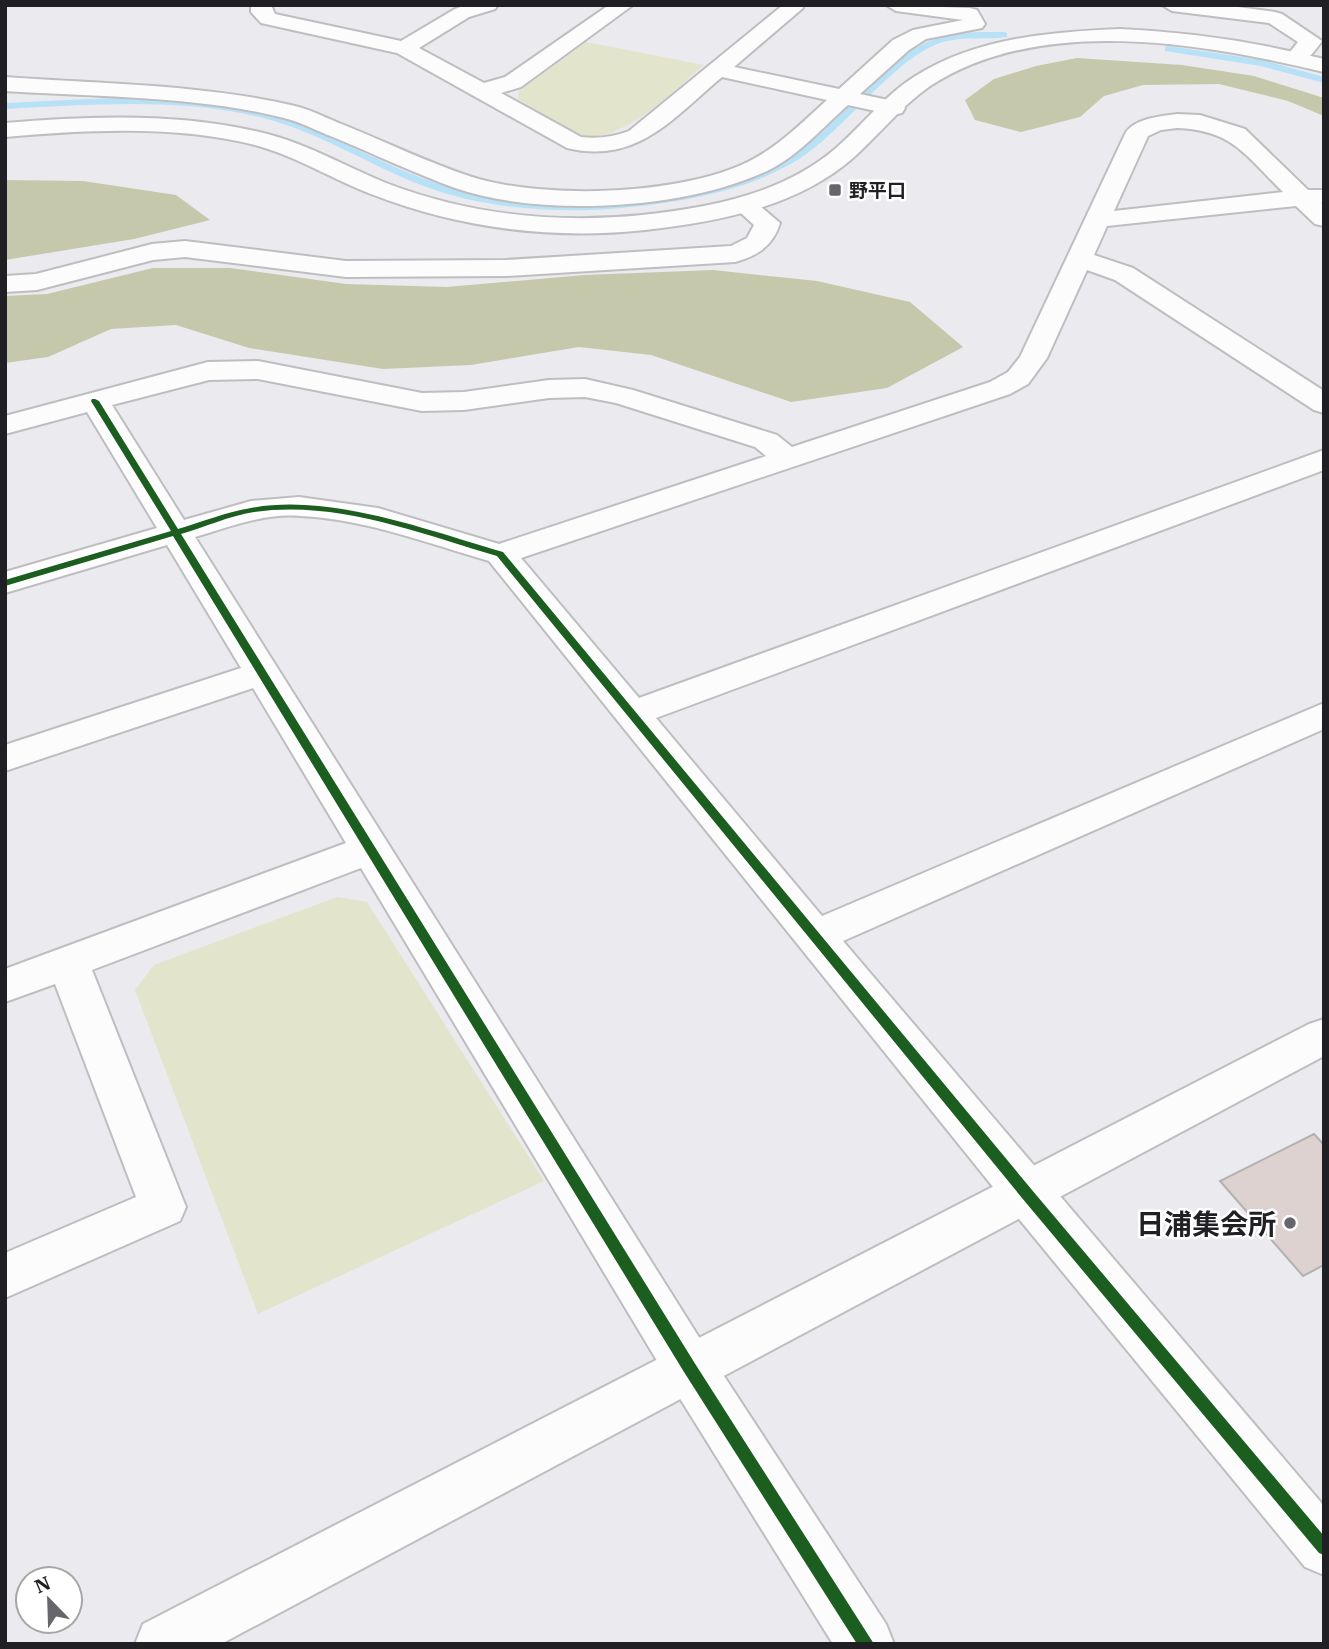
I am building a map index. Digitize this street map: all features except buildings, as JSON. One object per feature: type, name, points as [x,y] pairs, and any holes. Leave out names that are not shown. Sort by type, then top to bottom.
[{"type":"street","points":[[261,5],[261,12],[268,19],[404,48],[575,142],[594,146],[617,145],[637,136],[793,8],[793,5]]},
{"type":"street","points":[[404,48],[462,13],[488,5]]},
{"type":"street","points":[[482,91],[513,82],[623,5]]},
{"type":"street","points":[[5,85],[206,98],[294,113],[465,183],[523,196],[626,198],[726,178],[764,163],[797,139],[901,45],[920,34],[975,24],[970,14],[895,5]]},
{"type":"street","points":[[1172,5],[1276,18],[1311,41],[1297,57]]},
{"type":"street","points":[[5,130],[159,124],[208,129],[264,140],[323,162],[388,192],[462,215],[536,225],[614,225],[684,217],[744,205],[788,189],[834,162],[920,83],[952,65],[992,52],[1058,39],[1137,35],[1190,38],[1297,57],[1324,65]]},
{"type":"street","points":[[718,70],[894,108]]},
{"type":"street","points":[[56,126],[60,89]]},
{"type":"street","points":[[500,554],[999,388],[1018,378],[1033,358],[1138,132],[1156,124],[1200,122],[1237,134],[1313,197],[1324,219]]},
{"type":"street","points":[[1096,220],[1313,197]]},
{"type":"street","points":[[5,284],[37,282],[152,252],[185,249],[346,269],[506,268],[735,254],[754,247],[764,235],[767,223],[744,205]]},
{"type":"street","points":[[1079,259],[1124,274],[1324,404]]},
{"type":"street","points":[[5,425],[208,371],[258,370],[422,402],[464,401],[549,389],[584,388],[623,396],[766,441],[788,459]]},
{"type":"street","points":[[95,401],[689,1367],[866,1644]]},
{"type":"street","points":[[632,714],[1324,459]]},
{"type":"street","points":[[5,583],[251,510],[299,506],[378,518],[500,554],[1027,1194],[1317,1527]]},
{"type":"street","points":[[5,758],[262,673]]},
{"type":"street","points":[[815,936],[1324,715]]},
{"type":"street","points":[[5,986],[370,849]]},
{"type":"street","points":[[5,1276],[163,1207],[68,962]]},
{"type":"street","points":[[163,1644],[689,1367],[1027,1194],[1324,1036]]},
{"type":"green space","points":[[586,42],[704,65],[646,114],[628,125],[595,136],[579,134],[555,123],[518,99],[519,91]]},
{"type":"green space","points":[[1077,58],[1182,65],[1254,76],[1324,98],[1324,116],[1288,101],[1219,84],[1143,85],[1104,96],[1080,117],[1021,132],[975,120],[965,100],[994,79],[1036,66]]},
{"type":"green space","points":[[5,180],[83,181],[176,195],[210,220],[134,239],[5,260]]},
{"type":"green space","points":[[153,268],[230,268],[346,284],[447,287],[584,275],[713,270],[817,281],[910,302],[963,347],[887,388],[791,402],[651,355],[579,347],[471,365],[383,369],[249,348],[176,325],[111,329],[48,357],[5,363],[5,296],[47,294]]},
{"type":"green space","points":[[337,897],[367,902],[544,1181],[258,1314],[135,990],[154,965]]},
{"type":"waterway","points":[[5,106],[153,102],[227,108],[298,125],[425,183],[447,190],[521,204],[598,207],[705,192],[767,172],[786,163],[816,142],[886,77],[924,47],[956,37],[1004,35]]},
{"type":"waterway","points":[[1168,49],[1262,63],[1324,80]]},
{"type":"cycle path","points":[[95,401],[689,1367],[866,1644]]},
{"type":"cycle path","points":[[5,583],[251,510],[299,506],[378,518],[500,554],[1027,1194],[1324,1548]]},
{"type":"place","name":"野平口","points":[[835,190]]},
{"type":"place","name":"日浦集会所","points":[[1290,1223]]}]
